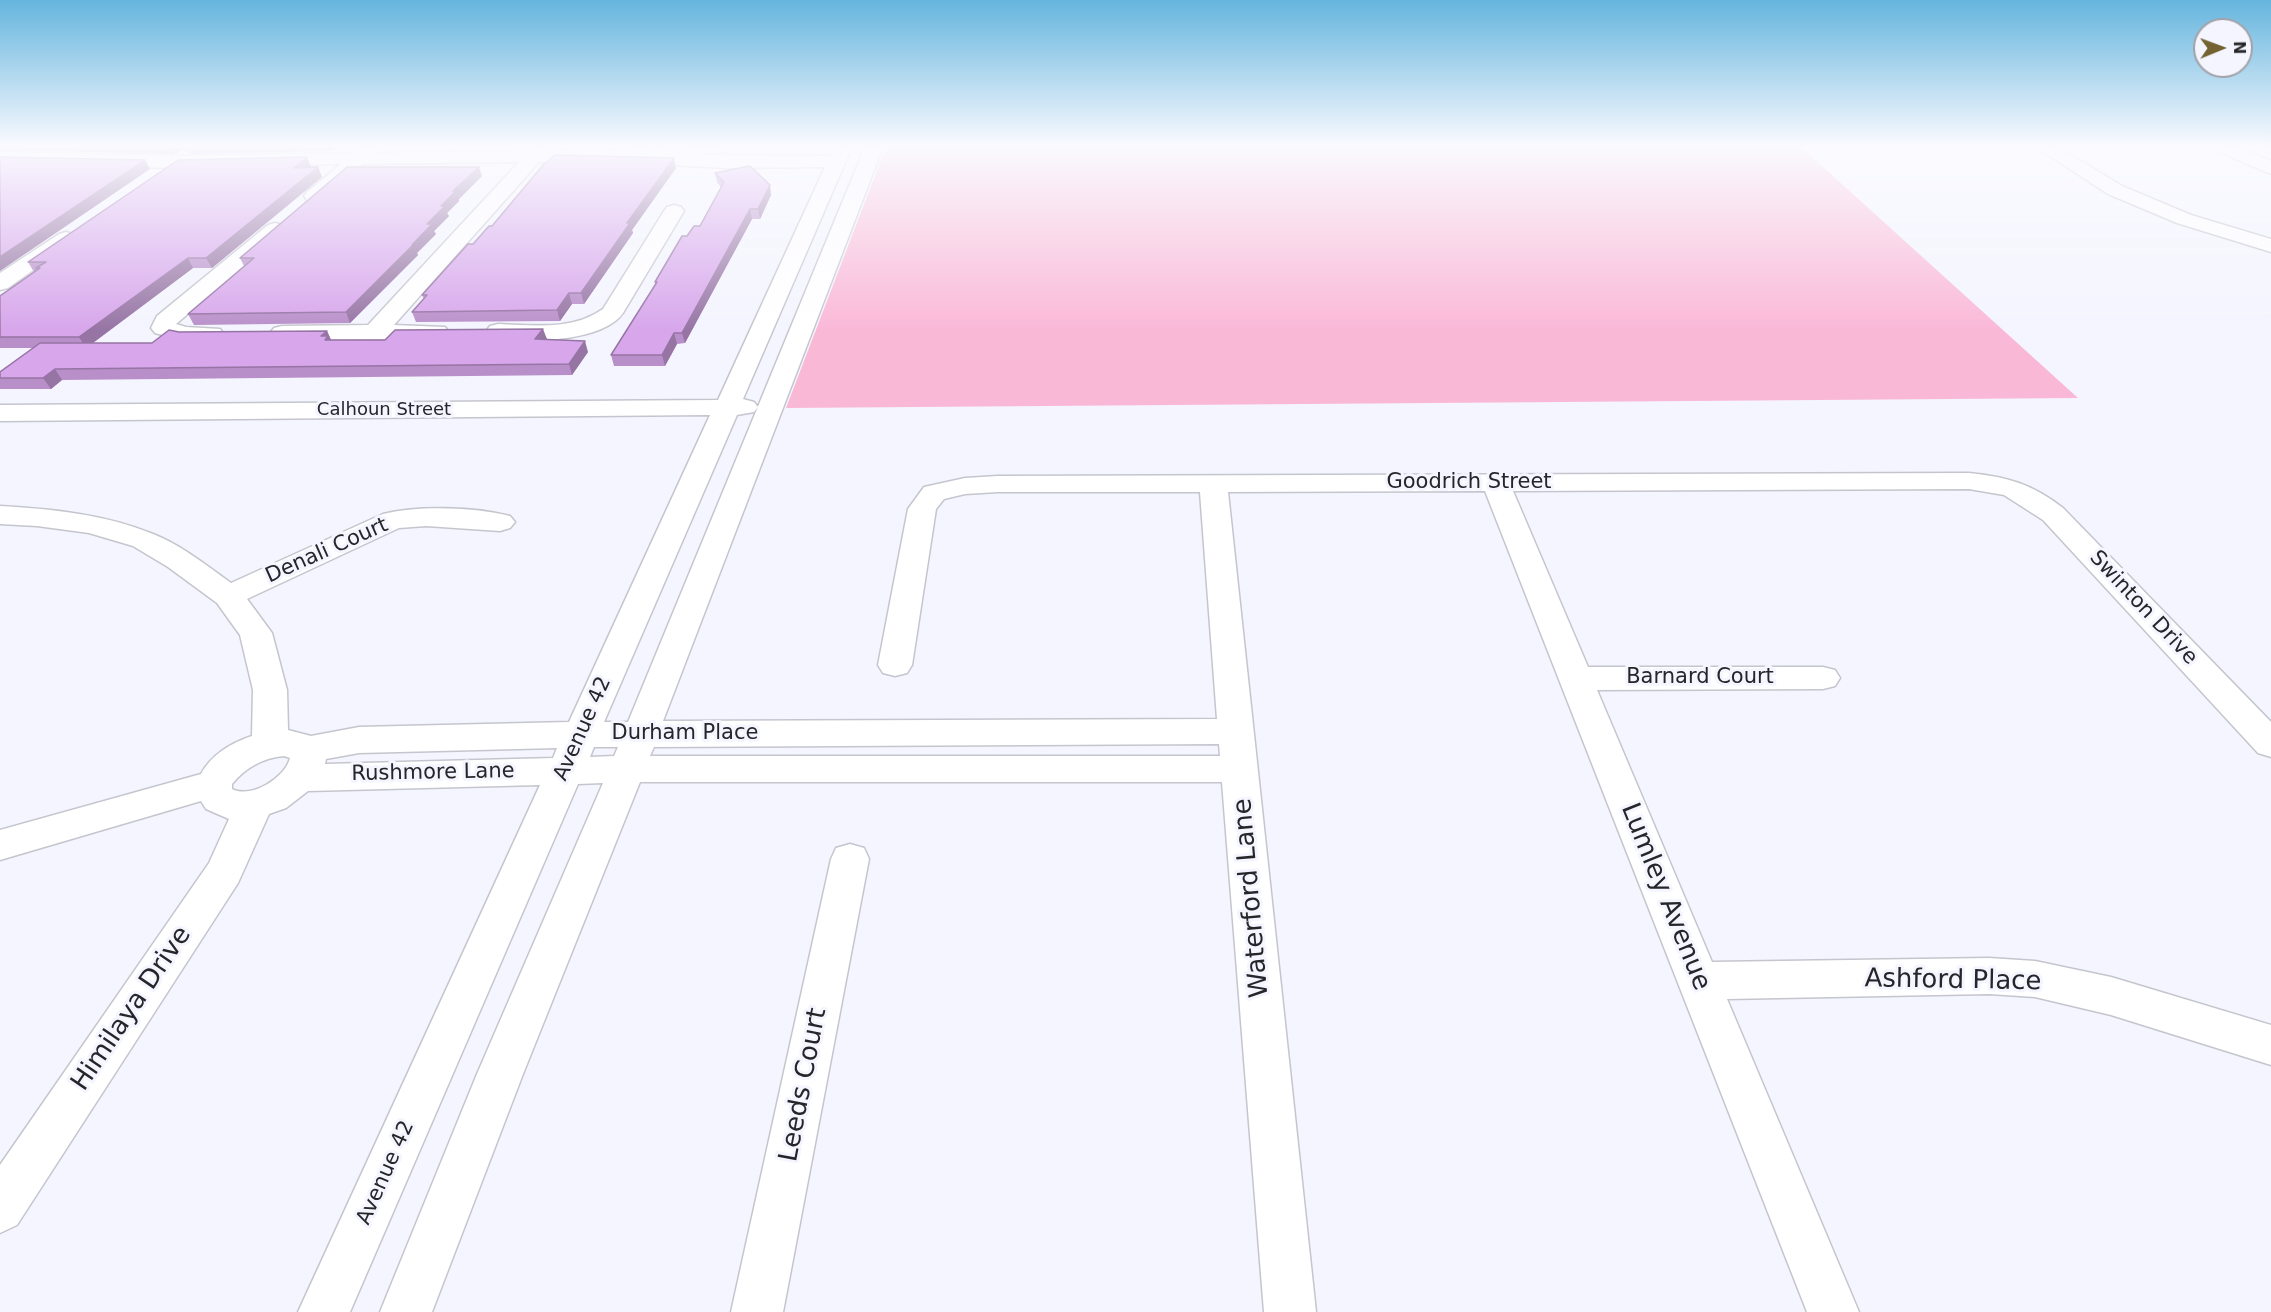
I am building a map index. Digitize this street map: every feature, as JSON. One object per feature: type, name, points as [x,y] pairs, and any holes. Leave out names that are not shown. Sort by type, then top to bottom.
[{"type":"street","points":[[232,333],[185,334],[163,328],[165,321],[299,208]]},
{"type":"street","points":[[375,332],[487,208]]},
{"type":"street","name":"Avenue 42","points":[[324,1312],[727,407],[820,208]]},
{"type":"street","points":[[844,208],[846,215]]},
{"type":"street","points":[[406,1312],[500,1074],[627,769],[849,208]]},
{"type":"street","points":[[2156,208],[2271,246]]},
{"type":"street","points":[[481,331],[563,330],[595,325],[612,313],[674,211]]},
{"type":"street","points":[[0,283],[86,224]]},
{"type":"street","points":[[256,333],[457,331]]},
{"type":"street","name":"Calhoun Street","points":[[0,413],[769,407]]},
{"type":"street","name":"Goodrich Street","points":[[895,665],[916,531],[922,509],[934,493],[965,486],[998,484],[1968,481],[2005,484]]},
{"type":"street","name":"Waterford Lane","points":[[1213,483],[1290,1312]]},
{"type":"street","name":"Lumley Avenue","points":[[1496,483],[1833,1312]]},
{"type":"street","name":"Swinton Drive","points":[[2005,484],[2032,498],[2053,514],[2271,744]]},
{"type":"street","points":[[0,515],[36,517],[93,525],[143,540],[180,560],[228,596],[256,633],[270,690],[270,744]]},
{"type":"street","name":"Denali Court","points":[[228,596],[393,520],[426,517],[500,522]]},
{"type":"street","name":"Barnard Court","points":[[1576,679],[1824,678]]},
{"type":"street","points":[[852,769],[859,733]]},
{"type":"street","name":"Durham Place","points":[[303,764],[359,740],[640,734],[859,733],[1238,750]]},
{"type":"street","points":[[422,774],[440,738]]},
{"type":"street","name":"Rushmore Lane","points":[[214,784],[228,764],[248,752],[270,744],[297,744],[303,764],[422,774],[564,771]]},
{"type":"street","name":"Durham Place","points":[[564,771],[852,769],[1238,750]]},
{"type":"street","points":[[0,845],[214,784],[214,792],[219,800],[227,804],[254,804],[280,794],[303,764]]},
{"type":"street","name":"Himilaya Drive","points":[[0,1208],[224,872],[254,804]]},
{"type":"street","name":"Leeds Court","points":[[758,1312],[850,859]]},
{"type":"street","name":"Ashford Place","points":[[1699,981],[1989,976],[2035,979],[2111,996],[2271,1045]]},
{"type":"shaded area","points":[[863,208],[1869,208],[2078,398],[786,408]]},
{"type":"building","points":[[0,208],[73,208],[0,257]]},
{"type":"building","points":[[107,208],[267,208],[206,258],[188,258],[79,337],[0,337],[0,296],[46,262],[28,262]]},
{"type":"building","points":[[299,208],[443,208],[427,224],[432,224],[412,245],[414,244],[346,312],[188,314],[254,258],[240,258]]},
{"type":"building","points":[[507,208],[638,208],[627,223],[630,223],[581,293],[569,293],[557,310],[412,312],[427,295],[422,295],[468,244],[473,244],[489,226],[492,226]]},
{"type":"building","points":[[710,208],[758,208],[750,209],[682,333],[674,333],[662,355],[611,355],[657,282],[655,282],[682,236],[687,236],[694,226],[700,226]]},
{"type":"building","points":[[543,329],[535,339],[585,341],[569,364],[55,369],[43,378],[0,378],[0,372],[40,343],[152,343],[169,330],[179,332],[327,331],[321,336],[328,336],[325,340],[385,340],[395,330]]}]
